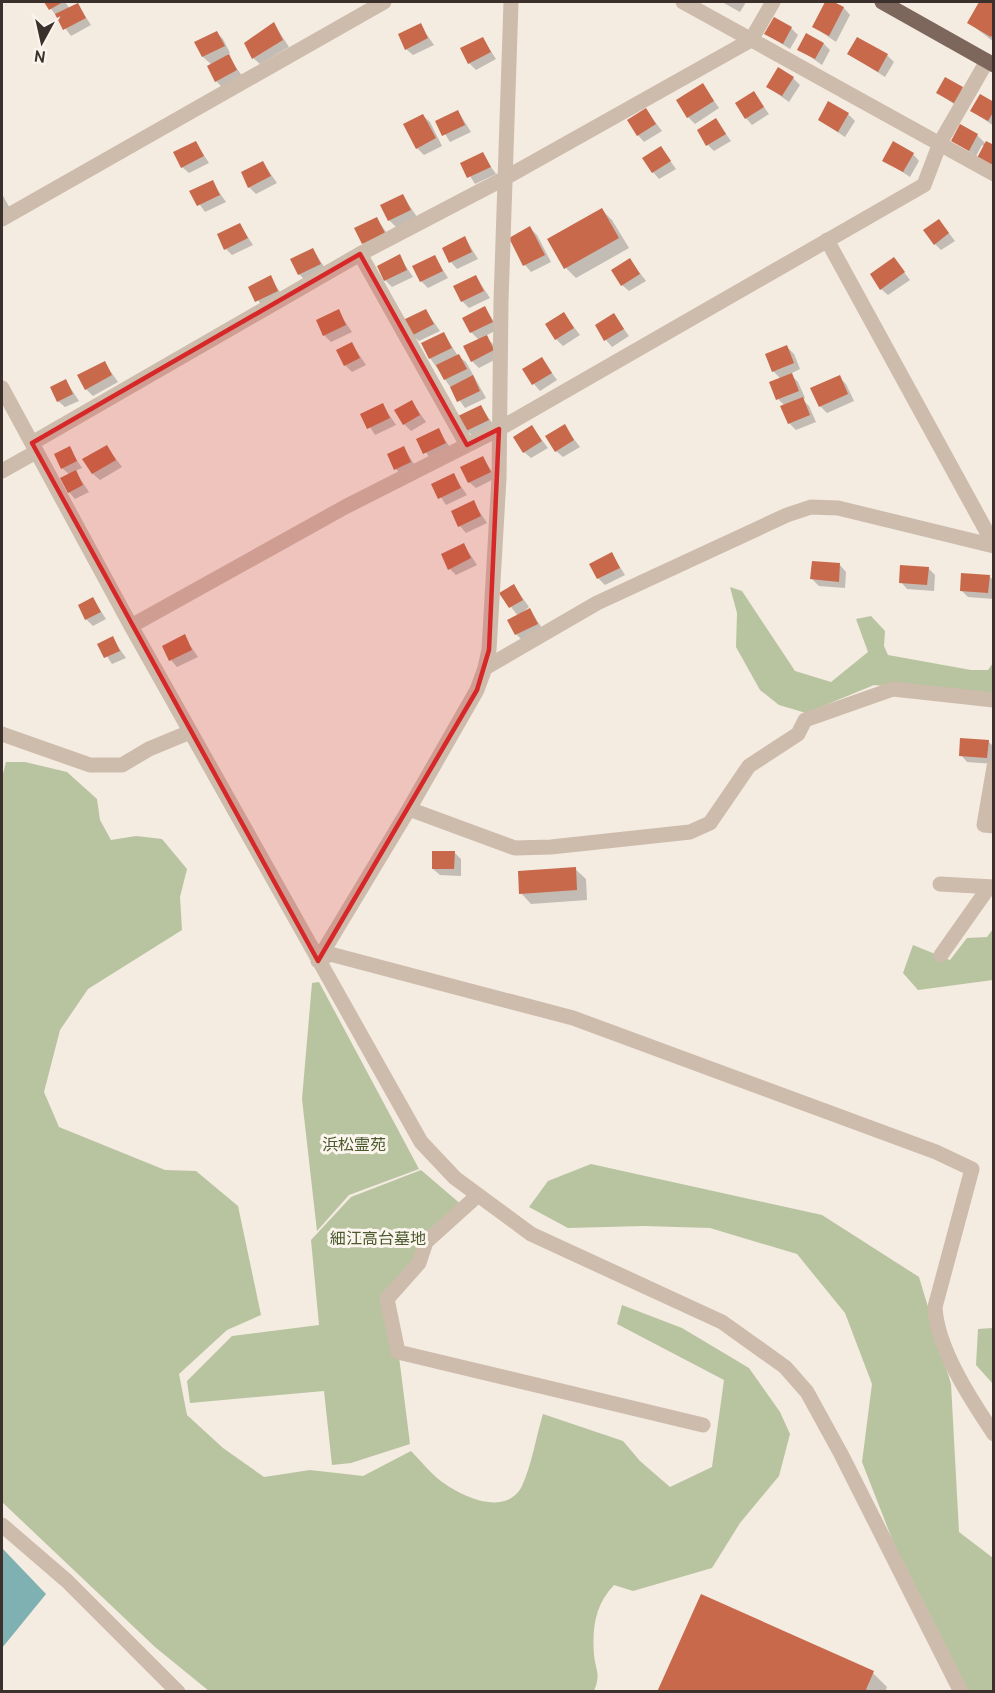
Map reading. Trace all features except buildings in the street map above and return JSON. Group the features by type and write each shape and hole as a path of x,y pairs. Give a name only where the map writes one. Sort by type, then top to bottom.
{"main road":[{"path":"882,2 902,6 990,63"}],"street":[{"path":"2,219 384,2"},
{"path":"318,961 477,690 489,650 499,429 511,2"},
{"path":"682,2 993,174"},
{"path":"2,471 34,447 360,254 507,177 752,40 773,2"},
{"path":"131,626 345,507 499,429 924,185 940,143 990,63"},
{"path":"827,240 993,546"},
{"path":"360,254 467,445"},
{"path":"2,388 131,626 421,1142 455,1178 531,1234 722,1322 786,1367 807,1392 837,1445 961,1692"},
{"path":"485,668 597,603 787,515 811,507 838,508 993,546"},
{"path":"409,809 515,848 551,848 690,832 710,823 749,766 798,734 805,720 892,690 993,700"},
{"path":"2,734 90,765 122,765 148,749 190,732"},
{"path":"993,767 984,825 993,826"},
{"path":"940,884 991,887"},
{"path":"941,955 991,887"},
{"path":"318,961 330,954 573,1018 936,1152 972,1169 935,1307 936,1325 969,1397 993,1434"},
{"path":"477,1196 426,1242 419,1263 387,1299 398,1352 703,1425"},
{"path":"2,1525 68,1581 178,1692"}],"highlighted area":[{"path":"360,254 467,445 499,429 489,650 477,690 318,961 32,443"}],"green space":[{"path":"730,587 742,591 795,671 831,682 868,652 856,619 871,616 885,631 884,646 888,655 971,670 988,670 993,663 993,697 874,685 806,713 779,705 760,690 736,647 737,613"},
{"path":"6,762 25,762 67,772 97,799 100,820 111,840 136,836 162,839 187,869 180,897 182,930 88,989 60,1030 44,1092 59,1127 165,1170 196,1171 238,1206 261,1315 227,1330 179,1374 187,1415 223,1448 264,1477 310,1470 363,1476 411,1451 434,1475 457,1491 481,1501 505,1501 514,1496 522,1486 543,1414 623,1441 640,1461 670,1487 712,1467 724,1380 617,1324 622,1305 682,1328 749,1368 780,1412 790,1434 779,1476 740,1523 712,1568 633,1591 614,1585 608,1593 599,1609 594,1626 594,1655 598,1677 594,1691 209,1691 155,1647 2,1502 2,778"},
{"path":"993,929 993,980 918,990 903,973 913,945 950,960 967,938 987,937"},
{"name":"浜松霊苑","path":"319,982 419,1169 349,1195 317,1231 302,1099 312,983"},
{"path":"591,1164 822,1215 919,1277 951,1384 959,1532 993,1558 993,1691 959,1691 924,1621 862,1462 872,1384 845,1313 797,1254 710,1228 644,1226 568,1228 529,1207 548,1181"},
{"name":"細江高台墓地","path":"421,1170 470,1212 427,1245 391,1293 410,1444 351,1463 332,1465 324,1391 190,1403 187,1381 232,1336 319,1325 311,1240 351,1197"},
{"path":"994,1328 993,1384 976,1365 978,1329"}],"water":[{"path":"2,1548 46,1594 2,1648"}]}
